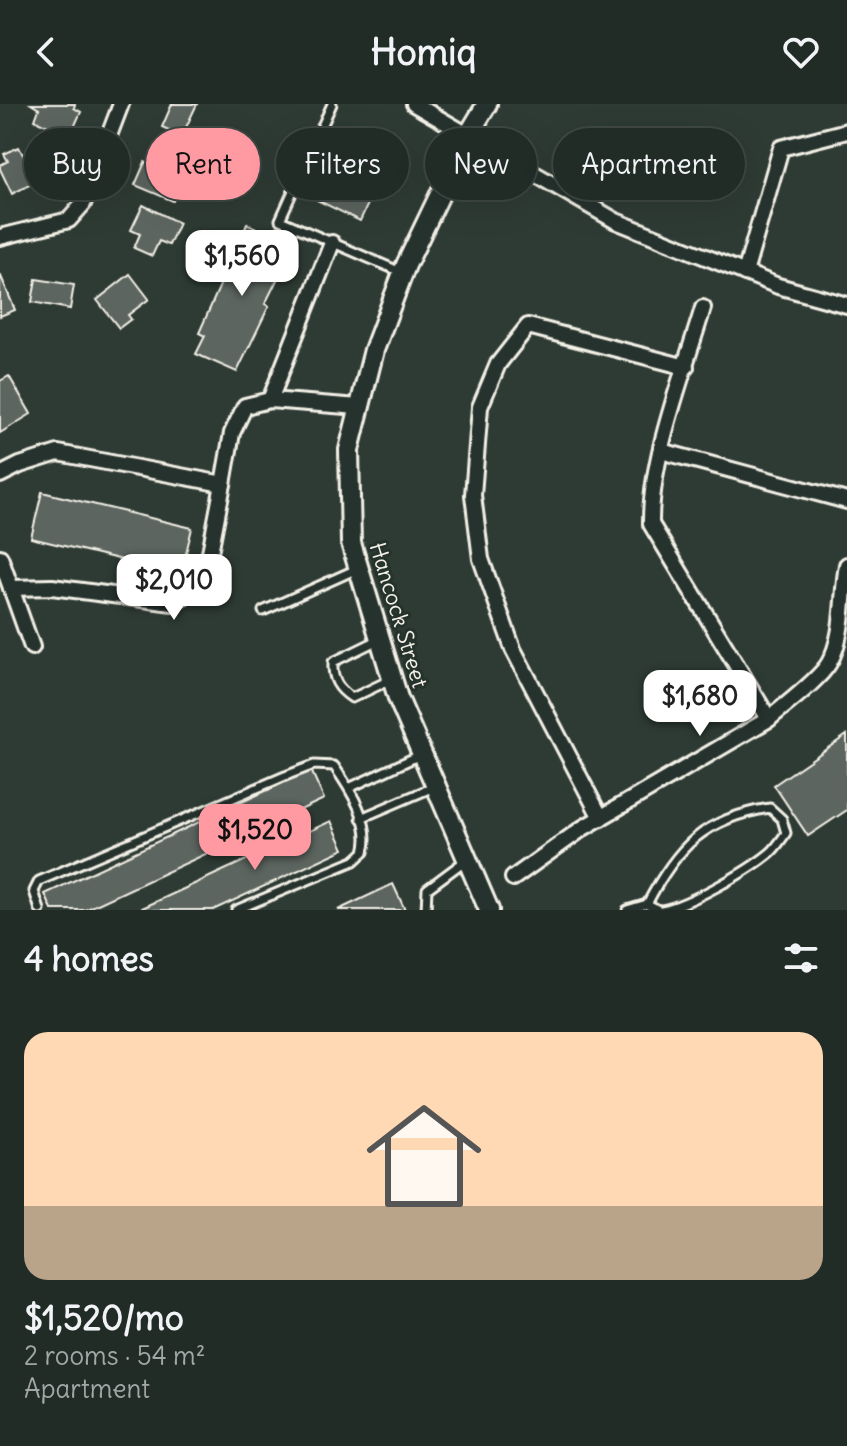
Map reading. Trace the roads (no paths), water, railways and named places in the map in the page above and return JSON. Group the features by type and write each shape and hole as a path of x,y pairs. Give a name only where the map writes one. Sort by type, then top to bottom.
{"street":[{"path":"0,237 69,220 83,204 121,104"},
{"path":"414,104 458,128"},
{"name":"Hancock Street","path":"473,128 487,104"},
{"path":"745,273 781,148 847,131"},
{"path":"537,174 616,221 778,286 847,305"},
{"name":"Hancock Street","path":"438,200 403,273 374,350 359,407 349,450 351,543 392,679 489,910"},
{"path":"270,400 332,243"},
{"path":"703,308 661,451 651,499 651,524 769,719"},
{"path":"601,818 513,649 481,559 473,495 480,407 498,364 528,326 686,367"},
{"path":"11,588 52,587 173,603 204,584 232,433 245,406 270,400 359,407"},
{"path":"661,451 847,501"},
{"path":"0,475 58,453 223,484"},
{"path":"0,557 32,647"},
{"path":"513,878 548,851 601,818 769,719 828,665 837,642 847,565"}],"lane":[{"path":"332,104 280,220 403,273"},
{"path":"263,611 359,568"},
{"path":"380,640 333,662 332,674 343,692 352,698 392,679"},
{"path":"349,788 422,754"},
{"path":"40,910 34,891 39,881 285,776 314,765 334,766 349,788 361,818 367,843 364,852 354,861 236,910"},
{"path":"361,818 436,786"},
{"path":"627,910 647,904 661,910 675,908 742,872 772,851 786,833 782,819 770,808 744,812 693,838 666,867 647,904"},
{"path":"426,910 427,889 467,859"}]}
